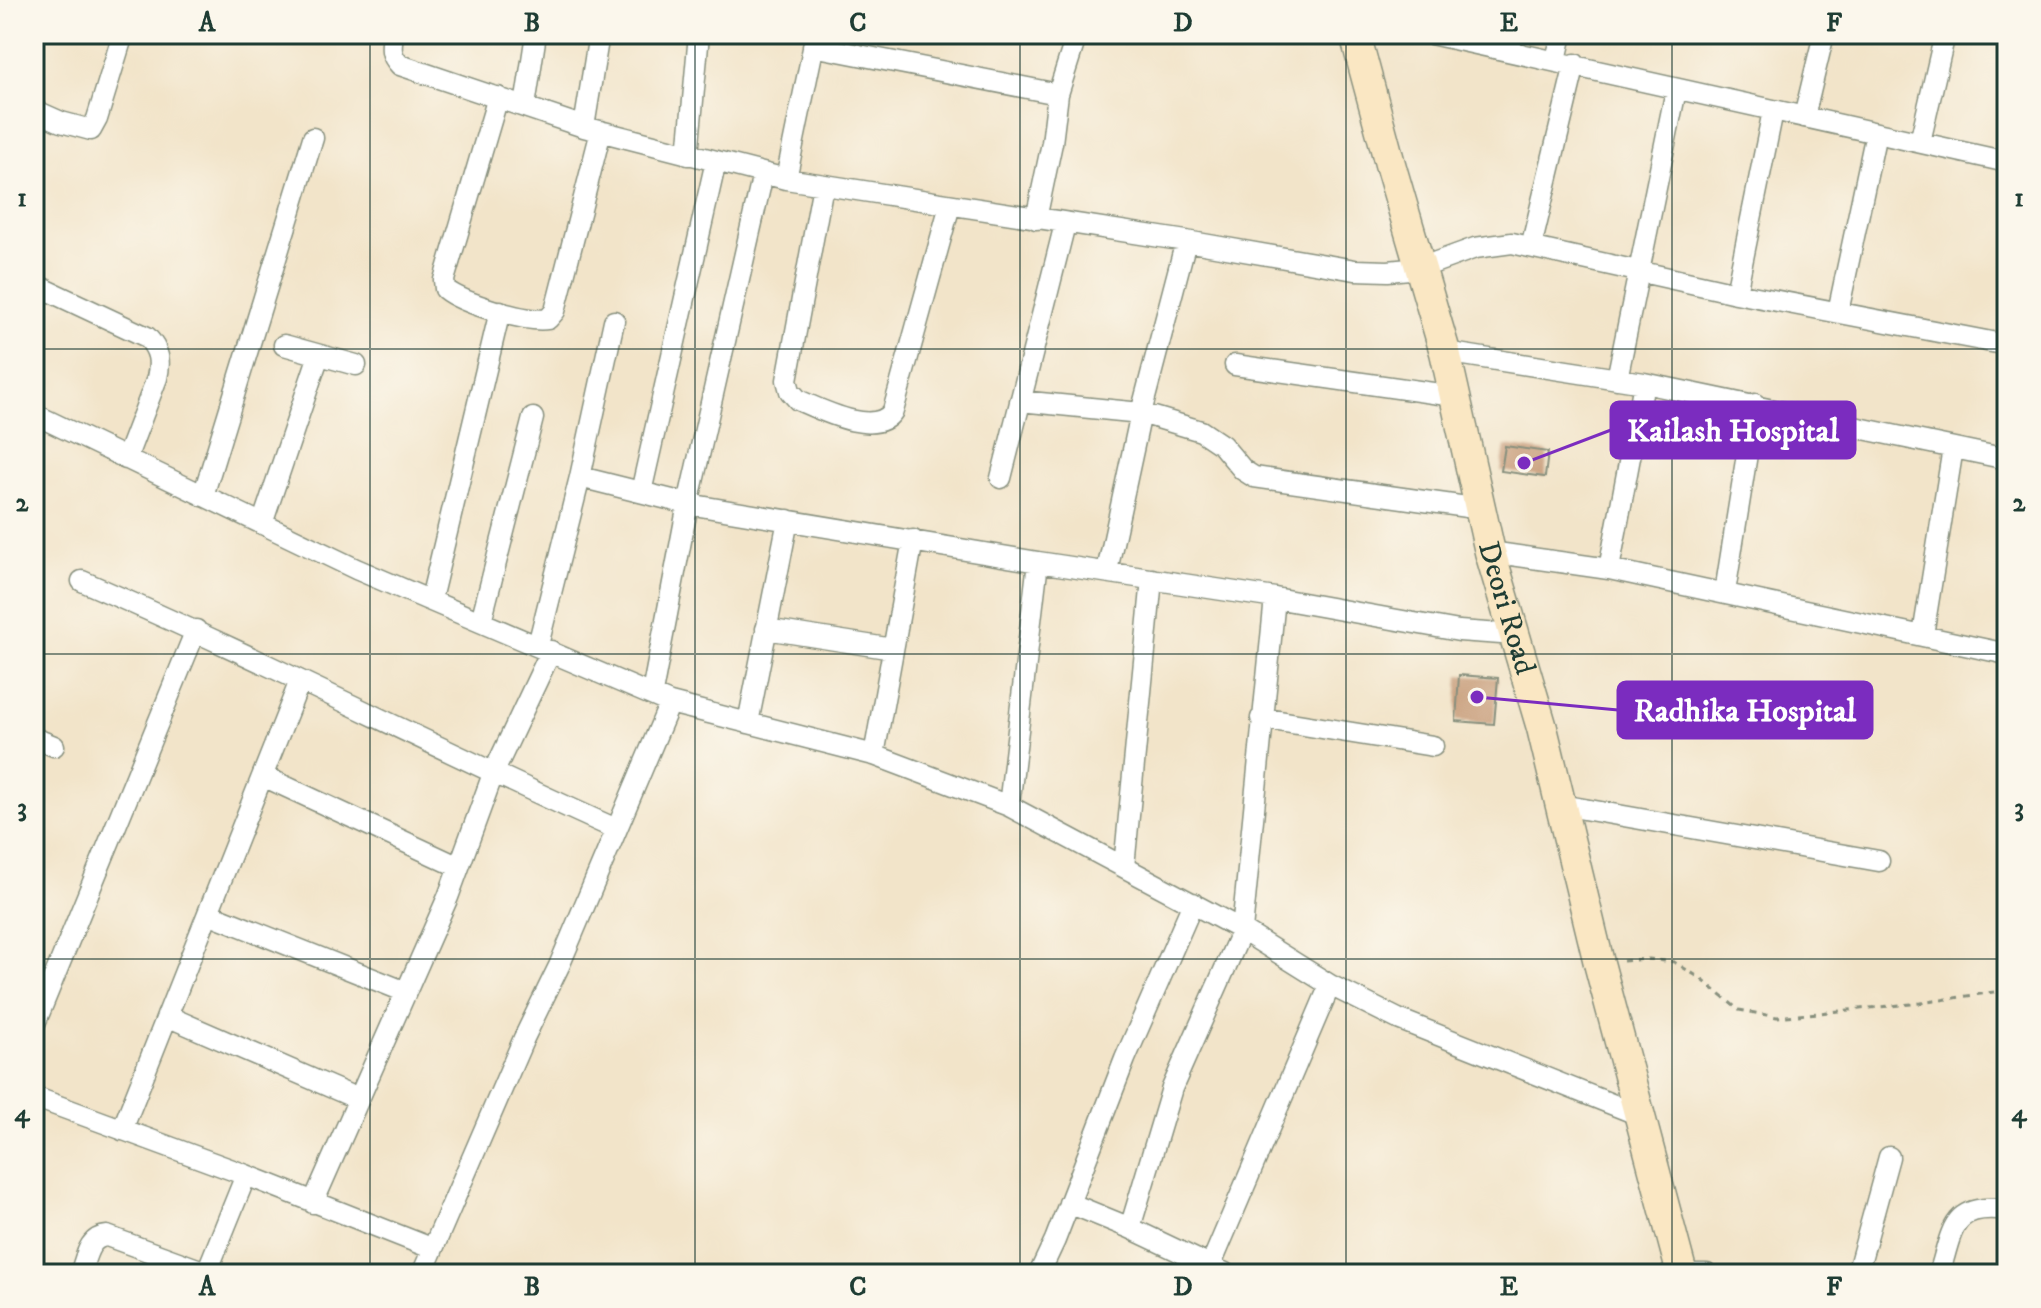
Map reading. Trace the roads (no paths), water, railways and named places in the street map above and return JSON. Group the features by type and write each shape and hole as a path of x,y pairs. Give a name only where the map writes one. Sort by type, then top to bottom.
{"street":[{"path":"34,110 91,130 123,34"},
{"path":"393,34 390,48 400,65 592,129 786,179 1355,270 1420,268 1475,248 1512,243 1736,293 2007,345"},
{"path":"525,106 536,34"},
{"path":"498,97 444,280 445,289 452,295 537,320 552,316 592,129 599,34"},
{"path":"688,155 699,34"},
{"path":"1036,219 1052,143 1058,94 1077,34"},
{"name":"Deori Road","path":"1355,34 1445,352 1490,552 1542,728 1599,963 1685,1274"},
{"path":"1431,34 2007,162"},
{"path":"1531,247 1566,62 1562,34"},
{"path":"1804,117 1824,34"},
{"path":"1920,142 1945,34"},
{"path":"786,179 815,40 1058,94"},
{"path":"1617,379 1676,90"},
{"path":"1736,293 1773,111"},
{"path":"1838,312 1876,133"},
{"path":"203,496 313,138"},
{"path":"641,492 716,161"},
{"path":"422,1274 524,1038 559,966 616,829 661,698 688,504 763,174"},
{"path":"823,185 787,380 790,391 798,400 864,423 880,423 893,411 950,205"},
{"path":"1001,478 1065,224"},
{"path":"1107,571 1141,413 1186,241"},
{"path":"34,284 147,337 158,354 160,364 157,378 126,459"},
{"path":"431,599 500,311"},
{"path":"313,1203 459,867 544,648 614,321"},
{"path":"284,345 356,365"},
{"path":"1445,352 1755,404 2007,459"},
{"path":"262,524 319,355"},
{"path":"1235,365 1454,396"},
{"path":"1609,569 1644,383"},
{"path":"1020,401 1141,413 1213,437 1243,470 1254,477 1481,509"},
{"path":"1725,592 1755,404"},
{"path":"34,414 356,569 661,698 874,755 1009,806 1193,903 1330,985 1398,1019 1639,1115"},
{"path":"481,621 533,418"},
{"path":"1923,635 1953,448"},
{"path":"580,477 688,504 1275,598 1459,631 1515,635"},
{"path":"748,723 788,520"},
{"path":"874,755 913,540"},
{"path":"1490,552 1609,569 2007,654"},
{"path":"1009,806 1038,562"},
{"path":"1124,867 1152,579"},
{"path":"82,581 196,630 493,774 616,829"},
{"path":"1130,1228 1172,1088 1242,930 1275,598"},
{"path":"766,629 893,649"},
{"path":"34,1026 196,630"},
{"path":"122,1130 300,681"},
{"path":"1261,718 1433,746"},
{"path":"34,738 54,746"},
{"path":"263,776 459,867"},
{"path":"1561,805 1879,861"},
{"path":"1039,1274 1125,1059 1193,903"},
{"path":"208,913 406,992"},
{"path":"1069,1203 1219,1270 1330,985"},
{"path":"167,1016 358,1099"},
{"path":"34,1097 246,1175 431,1248"},
{"path":"1857,1274 1889,1157"},
{"path":"80,1274 92,1242 101,1236 208,1273 246,1175"},
{"path":"1939,1274 1957,1219 1969,1211 2007,1210"}],"place":[{"name":"Kailash Hospital","path":"1524,463"},
{"name":"Radhika Hospital","path":"1477,697"}]}
